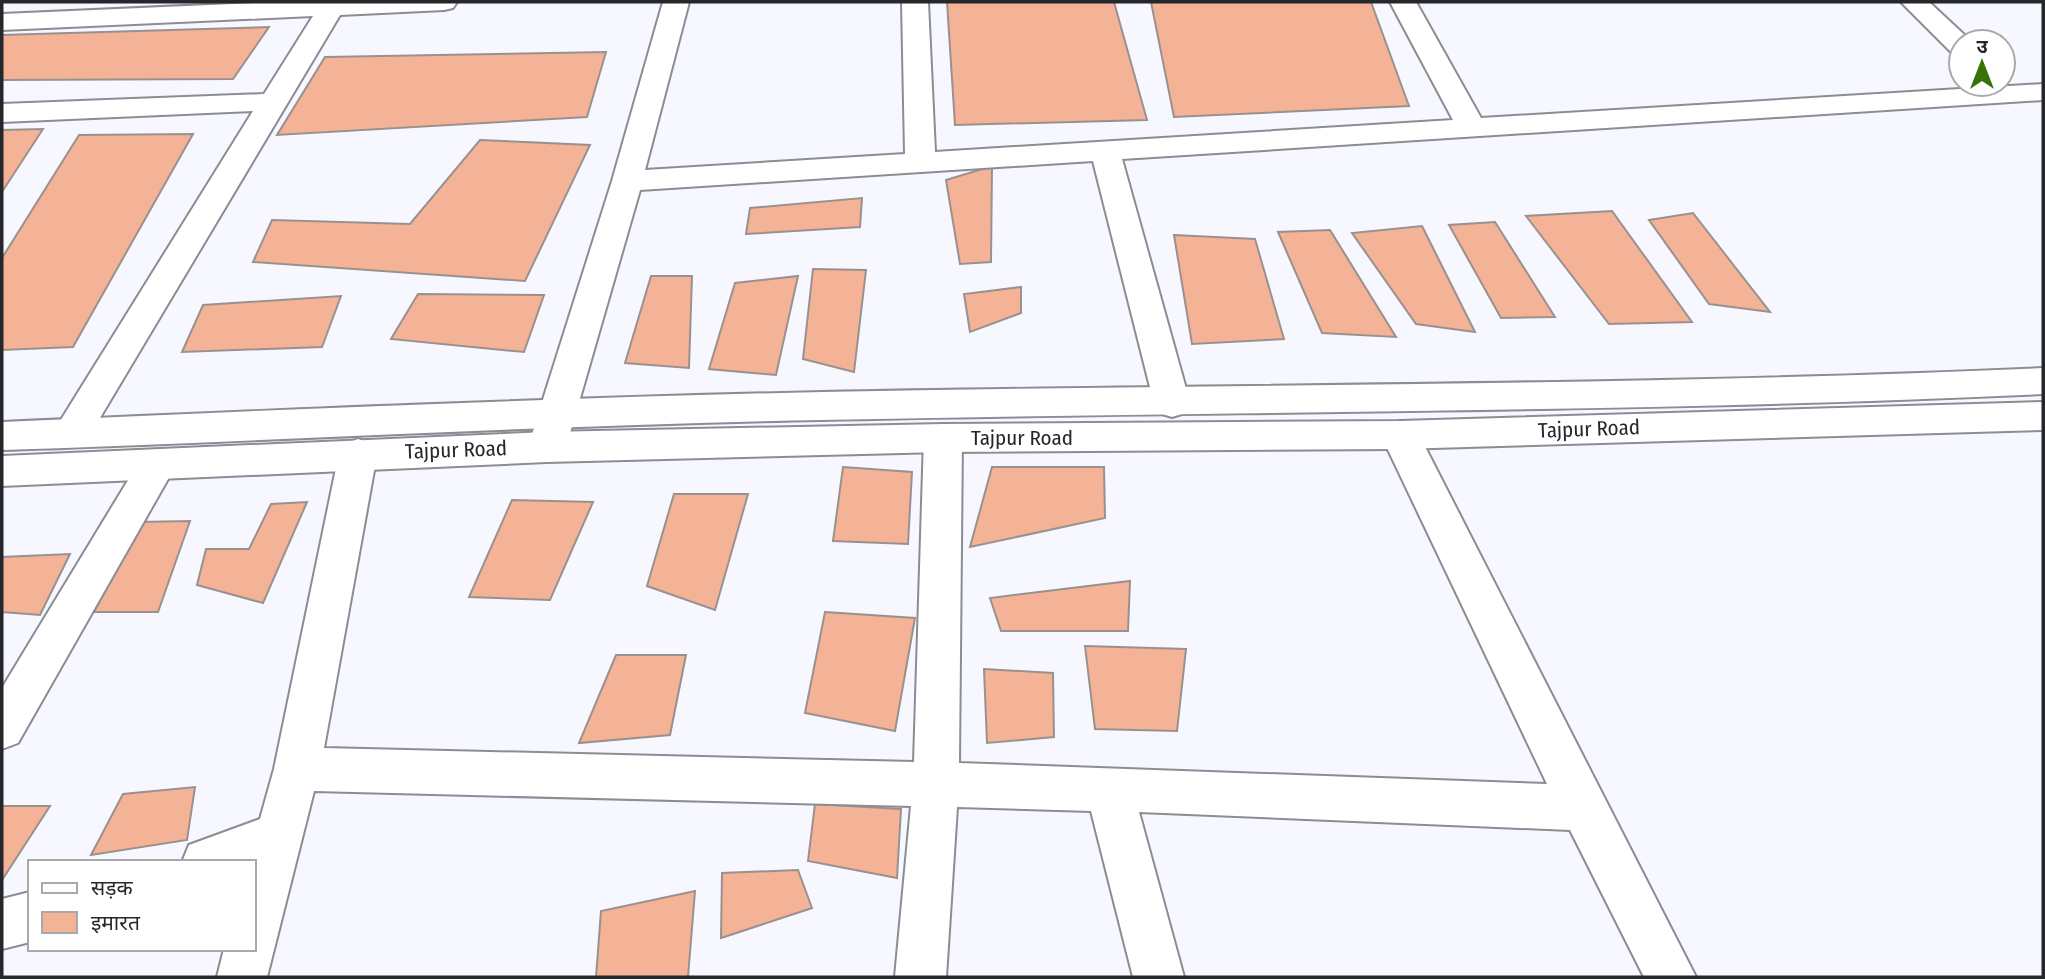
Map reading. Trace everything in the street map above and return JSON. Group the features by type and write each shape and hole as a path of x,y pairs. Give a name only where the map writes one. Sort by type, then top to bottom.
{"street":[{"path":"2,22 444,2"},
{"path":"553,429 627,181 676,2"},
{"path":"915,2 920,162"},
{"path":"1403,2 1472,128"},
{"path":"1914,2 1947,33"},
{"path":"72,433 332,6"},
{"path":"2017,90 2043,92"},
{"path":"627,181 1472,128 1947,93"},
{"path":"2,113 274,102"},
{"path":"1105,150 1172,403"},
{"name":"Tajpur Road","path":"2,471 358,454 553,429 944,404 1390,401 2043,381"},
{"name":"Tajpur Road","path":"2,436 72,433 553,429 943,438 1400,435 2043,416"},
{"path":"1400,435 1583,808 1671,977"},
{"path":"920,977 936,784 943,438"},
{"path":"256,925 297,769 358,454"},
{"path":"2,728 157,465"},
{"path":"297,769 1109,789 1583,808"},
{"path":"1109,789 1158,977"},
{"path":"212,860 278,836"},
{"path":"2,924 28,918"},
{"path":"242,977 249,951"}],"building":[{"path":"947,2 1114,2 1147,120 955,125"},
{"path":"1151,2 1371,2 1409,106 1174,117"},
{"path":"269,27 233,79 2,80 2,35"},
{"path":"606,52 587,117 277,135 325,57"},
{"path":"43,129 2,192 2,130"},
{"path":"193,134 73,347 2,350 2,258 79,135"},
{"path":"480,140 590,145 525,281 253,262 272,220 410,224"},
{"path":"992,166 991,262 960,264 946,180"},
{"path":"862,198 860,227 746,234 750,208"},
{"path":"1612,211 1692,322 1609,324 1526,216"},
{"path":"1693,213 1770,312 1709,304 1649,220"},
{"path":"1495,222 1555,317 1501,318 1449,225"},
{"path":"1422,226 1475,332 1416,324 1352,233"},
{"path":"1330,230 1396,337 1322,333 1278,232"},
{"path":"1174,235 1255,239 1284,339 1192,344"},
{"path":"813,269 866,270 854,372 803,359"},
{"path":"651,276 692,276 689,368 625,363"},
{"path":"798,276 776,375 709,369 735,283"},
{"path":"1021,287 1021,313 970,332 964,294"},
{"path":"418,294 544,295 524,352 391,339"},
{"path":"341,296 322,347 182,352 203,305"},
{"path":"843,467 912,472 908,544 833,541"},
{"path":"992,467 1104,467 1105,518 970,547"},
{"path":"674,494 748,494 715,610 647,586"},
{"path":"512,500 593,502 550,600 469,597"},
{"path":"307,502 263,603 197,585 206,549 249,549 271,504"},
{"path":"190,521 158,612 94,612 137,522"},
{"path":"70,554 40,615 2,612 2,557"},
{"path":"1130,581 1128,631 1001,631 990,598"},
{"path":"825,612 915,618 895,731 805,713"},
{"path":"1085,646 1186,649 1177,731 1095,729"},
{"path":"616,655 686,655 670,735 579,743"},
{"path":"984,669 1053,673 1054,737 987,743"},
{"path":"195,787 187,840 91,855 123,794"},
{"path":"815,804 901,809 897,878 808,861"},
{"path":"2,806 50,806 2,880"},
{"path":"798,870 812,908 721,938 722,873"},
{"path":"695,891 688,977 596,977 601,911"}]}
